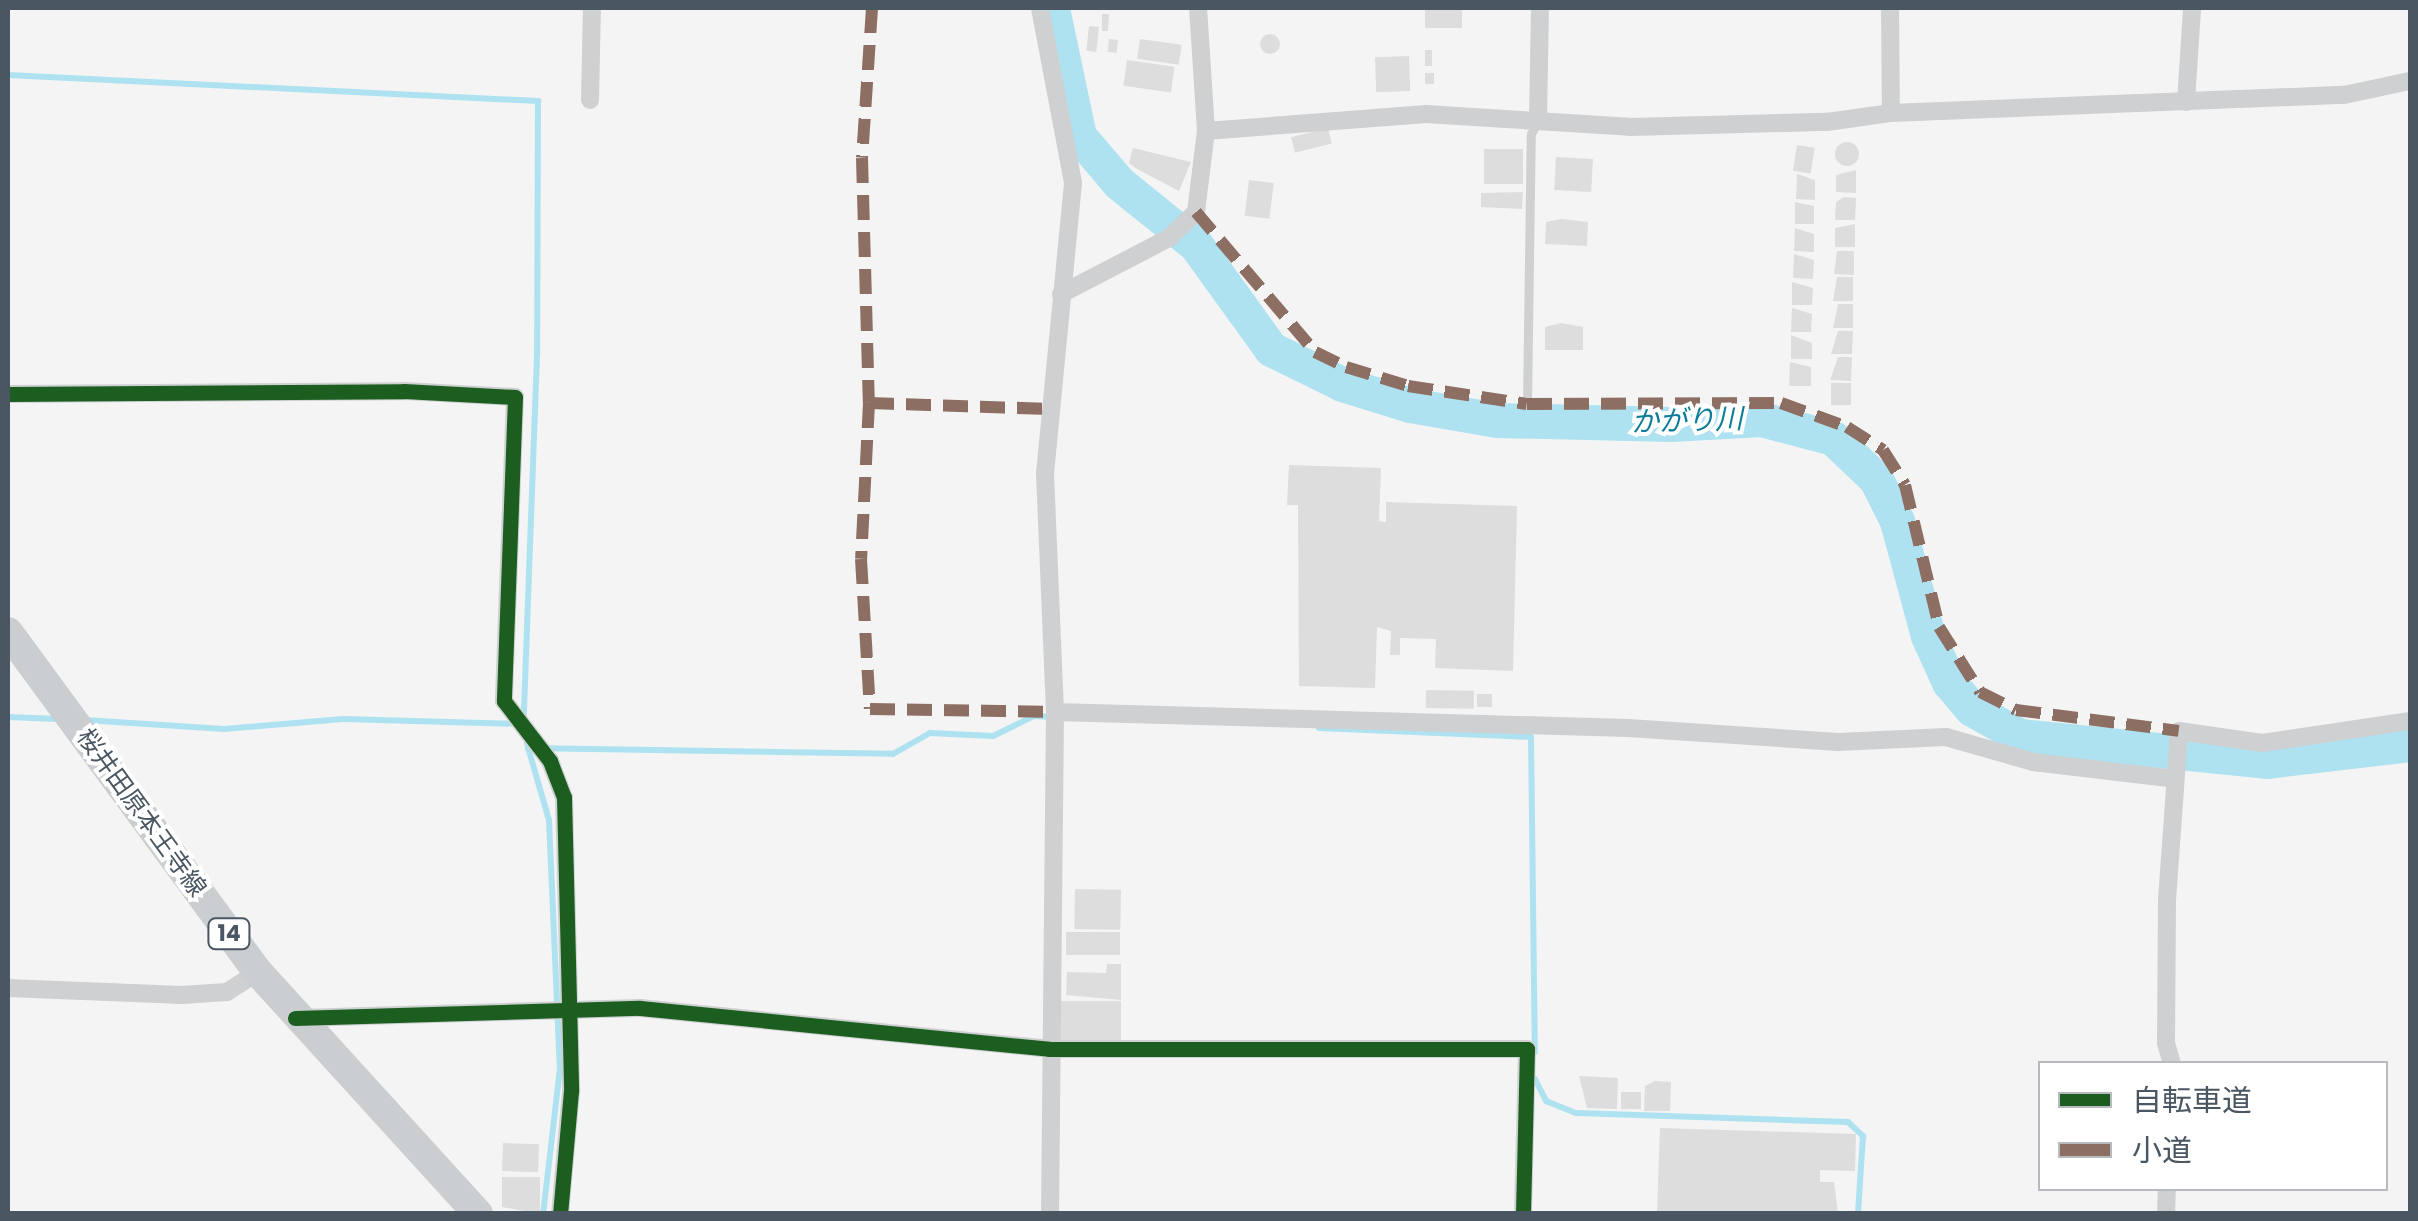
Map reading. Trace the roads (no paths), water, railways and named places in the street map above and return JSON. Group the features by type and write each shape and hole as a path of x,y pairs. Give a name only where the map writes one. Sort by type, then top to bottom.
{"main road":[{"name":"桜井田原本王寺線","path":"8,632 258,972 478,1214"}],"street":[{"path":"590,100 592,8"},
{"path":"1040,8 1073,183 1045,473 1055,712 1050,1214"},
{"path":"1061,294 1169,238 1192,217 1206,130 1198,8"},
{"path":"1538,120 1540,8"},
{"path":"1890,8 1891,112"},
{"path":"2186,102 2192,8"},
{"path":"1206,130 1288,127 1333,117 1538,120 1630,127 1827,122 1891,112 2344,95 2410,81"},
{"path":"8,394 404,392 514,397 504,701 562,786 570,1012 560,1214"},
{"path":"1055,712 1628,728 1838,742 1946,738 2033,762 2175,779"},
{"path":"2171,1061 2166,1042 2167,900 2179,732 2262,742 2410,721"},
{"path":"8,988 182,995 227,992 258,972"},
{"path":"296,1018 640,1008 1049,1049 1527,1050 1522,1214"}],"lane":[{"path":"1527,404 1532,134 1538,120"}],"waterway":[{"name":"かがり川","path":"1052,8 1079,136 1119,183 1196,245 1271,349 1342,384 1410,405 1497,420 1671,424 1761,419 1833,438 1876,479 1897,521 1928,636 1949,682 1972,709 2020,736 2266,761 2410,744"},
{"path":"8,75 538,101 537,355 524,717"},
{"path":"528,748 893,754 930,733 993,736 1034,716 1051,717"},
{"path":"8,717 58,719"},
{"path":"85,720 224,729 343,719 517,724"},
{"path":"1319,728 1531,737 1535,1052"},
{"path":"527,744 549,820 560,1068 543,1214"},
{"path":"1535,1079 1546,1101 1576,1113 1848,1122 1863,1136 1858,1214"}]}
